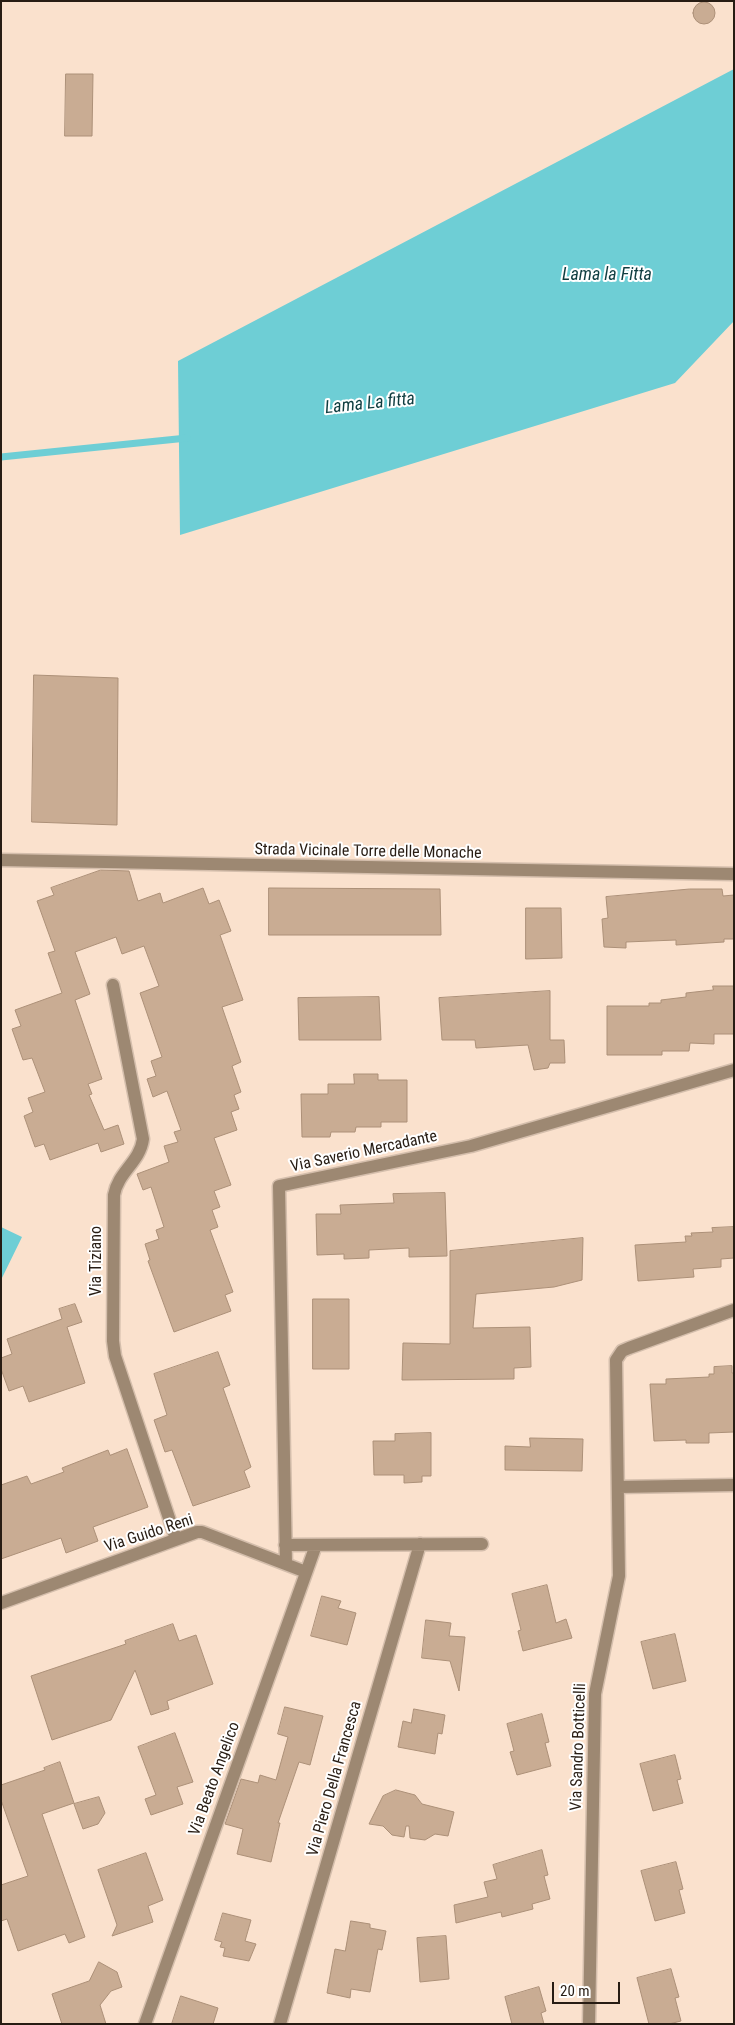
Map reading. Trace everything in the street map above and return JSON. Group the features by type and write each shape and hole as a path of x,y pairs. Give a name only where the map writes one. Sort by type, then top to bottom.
{"street":[{"name":"Strada Vicinale Torre delle Monache","path":"1,860 734,874"},
{"name":"Via Tiziano","path":"112,985 143,1139 142,1150 119,1177 114,1195 113,1341 115,1356 176,1539"},
{"name":"Via Saverio Mercadante","path":"286,1564 279,1186 471,1146 734,1070"},
{"name":"Via Sandro Botticelli","path":"589,2024 595,1694 619,1576 616,1365 619,1355 628,1348 734,1310"},
{"path":"618,1487 734,1485"},
{"name":"Via Guido Reni","path":"1,1603 176,1539 202,1532 306,1572"},
{"name":"Via Piero Della Francesca","path":"280,2024 420,1544"},
{"path":"285,1545 482,1544"},
{"name":"Via Beato Angelico","path":"145,2024 316,1545"}],"water":[{"name":"Lama la Fitta","path":"734,69 734,321 675,383 180,535 178,361"},
{"path":"1,1227 22,1237 1,1280"}],"building":[{"path":"704,2 712,5 715,13 712,21 704,24 696,21 693,13 696,5"},
{"path":"66,74 93,74 92,136 65,136"},
{"path":"34,675 118,678 117,825 32,822"},
{"path":"101,870 129,871 138,901 160,893 163,903 203,888 209,904 219,900 231,931 220,935 243,1000 222,1007 241,1062 232,1066 241,1092 234,1095 239,1109 231,1112 237,1130 214,1138 231,1185 214,1191 220,1207 212,1210 218,1227 210,1230 233,1292 225,1295 231,1311 174,1332 148,1261 150,1260 145,1244 159,1239 156,1230 164,1227 151,1187 143,1190 137,1174 169,1162 164,1146 178,1142 174,1132 181,1130 167,1091 153,1097 147,1079 156,1076 151,1061 162,1057 140,993 159,986 144,946 122,954 116,937 75,952 90,994 75,1000 102,1079 88,1084 92,1094 89,1095 104,1130 118,1125 124,1144 101,1152 98,1143 50,1160 44,1144 35,1147 24,1116 33,1112 28,1098 45,1092 32,1058 23,1060 12,1029 21,1026 15,1010 62,993 48,953 55,951 37,901 54,895 51,888"},
{"path":"269,888 440,889 441,935 269,935"},
{"path":"690,889 722,889 723,896 734,895 734,939 724,939 724,942 676,945 676,940 626,942 626,948 604,947 602,919 608,918 606,897"},
{"path":"526,908 561,908 562,958 526,959"},
{"path":"713,986 734,986 734,1034 714,1034 714,1044 690,1043 689,1051 662,1051 662,1055 607,1055 607,1006 649,1006 649,1003 661,1003 661,1000 686,997 686,993 713,990"},
{"path":"550,991 550,1040 564,1040 565,1063 550,1063 548,1068 534,1070 528,1045 476,1048 475,1040 442,1040 439,998"},
{"path":"379,997 381,1040 299,1040 298,998"},
{"path":"354,1074 378,1074 378,1080 407,1080 407,1122 381,1122 381,1127 356,1127 355,1132 331,1132 330,1137 302,1137 301,1094 328,1094 328,1084 354,1084"},
{"path":"445,1193 447,1256 409,1257 409,1248 369,1250 369,1258 344,1259 344,1254 317,1255 316,1214 341,1214 340,1205 394,1203 393,1194"},
{"path":"734,1227 734,1258 721,1259 721,1267 693,1269 694,1277 638,1281 635,1245 686,1242 685,1236 692,1236 691,1233 713,1232 712,1228"},
{"path":"583,1238 582,1280 554,1287 476,1294 473,1328 530,1327 531,1367 514,1368 514,1379 402,1380 403,1343 450,1344 450,1251"},
{"path":"313,1299 349,1299 349,1369 313,1369"},
{"path":"75,1304 82,1322 67,1327 85,1383 29,1402 23,1386 9,1391 1,1369 1,1358 12,1354 7,1339 62,1319 59,1309"},
{"path":"218,1352 230,1385 223,1388 251,1467 244,1471 250,1487 193,1506 172,1450 165,1452 154,1420 167,1415 154,1374"},
{"path":"732,1366 732,1373 734,1373 734,1432 709,1433 709,1443 686,1443 686,1440 654,1441 650,1384 666,1384 666,1379 709,1377 709,1374 714,1374 714,1367"},
{"path":"431,1433 431,1476 422,1476 422,1482 404,1483 404,1475 374,1475 373,1441 395,1441 395,1434"},
{"path":"530,1438 583,1439 582,1471 505,1470 505,1446 530,1447"},
{"path":"127,1449 148,1507 93,1527 98,1541 66,1553 61,1538 1,1559 1,1485 27,1476 31,1484 64,1472 62,1468 108,1450 110,1455"},
{"path":"547,1585 556,1623 566,1619 572,1638 523,1651 518,1631 521,1630 512,1594"},
{"path":"322,1596 341,1601 338,1608 356,1613 347,1645 311,1636"},
{"path":"426,1620 451,1623 449,1636 465,1637 459,1691 450,1661 422,1658"},
{"path":"173,1624 179,1641 196,1635 213,1684 167,1701 169,1709 151,1715 135,1670 111,1720 52,1740 31,1676 126,1644 125,1641"},
{"path":"675,1634 686,1681 653,1689 641,1642"},
{"path":"285,1707 323,1716 310,1765 299,1762 278,1823 280,1823 271,1862 237,1854 243,1829 225,1824 241,1779 258,1783 260,1775 276,1780 288,1737 278,1734"},
{"path":"414,1709 445,1715 442,1734 438,1733 435,1754 398,1747 403,1721 411,1723"},
{"path":"542,1714 549,1742 545,1743 551,1766 517,1775 510,1752 514,1751 507,1724"},
{"path":"175,1733 193,1782 177,1787 183,1804 151,1815 145,1799 156,1795 138,1747"},
{"path":"675,1755 681,1779 677,1780 683,1803 653,1811 640,1764"},
{"path":"60,1762 74,1803 42,1814 85,1937 69,1943 65,1934 18,1951 7,1919 1,1921 1,1885 28,1876 1,1800 1,1785 45,1770 44,1768"},
{"path":"396,1790 415,1795 422,1804 454,1812 448,1836 435,1834 425,1840 410,1838 409,1826 406,1826 404,1837 392,1835 383,1826 369,1824 383,1796"},
{"path":"99,1797 105,1813 98,1824 83,1829 74,1804"},
{"path":"542,1850 548,1875 544,1876 550,1899 532,1904 533,1909 502,1917 501,1912 456,1923 454,1905 488,1897 484,1882 497,1879 493,1865"},
{"path":"146,1853 163,1900 148,1906 153,1922 112,1936 117,1925 98,1870"},
{"path":"676,1862 683,1889 679,1890 685,1913 655,1921 641,1871"},
{"path":"223,1913 251,1920 245,1941 256,1944 249,1961 223,1956 225,1948 220,1947 222,1942 215,1940"},
{"path":"351,1921 370,1924 370,1928 386,1931 382,1950 378,1949 370,1992 351,1989 350,1998 327,1993 335,1949 345,1951"},
{"path":"446,1936 449,1979 420,1982 417,1938"},
{"path":"99,1962 117,1972 122,1987 111,1991 100,2005 106,2024 62,2024 52,1994 89,1981"},
{"path":"671,1969 679,1997 675,1998 681,2021 669,2024 649,2024 637,1978"},
{"path":"539,1987 546,2011 541,2013 544,2024 512,2024 505,1997"},
{"path":"181,1996 218,2008 213,2024 172,2024"}],"waterway":[{"name":"Lama La fitta","path":"1,457 187,438"}]}
